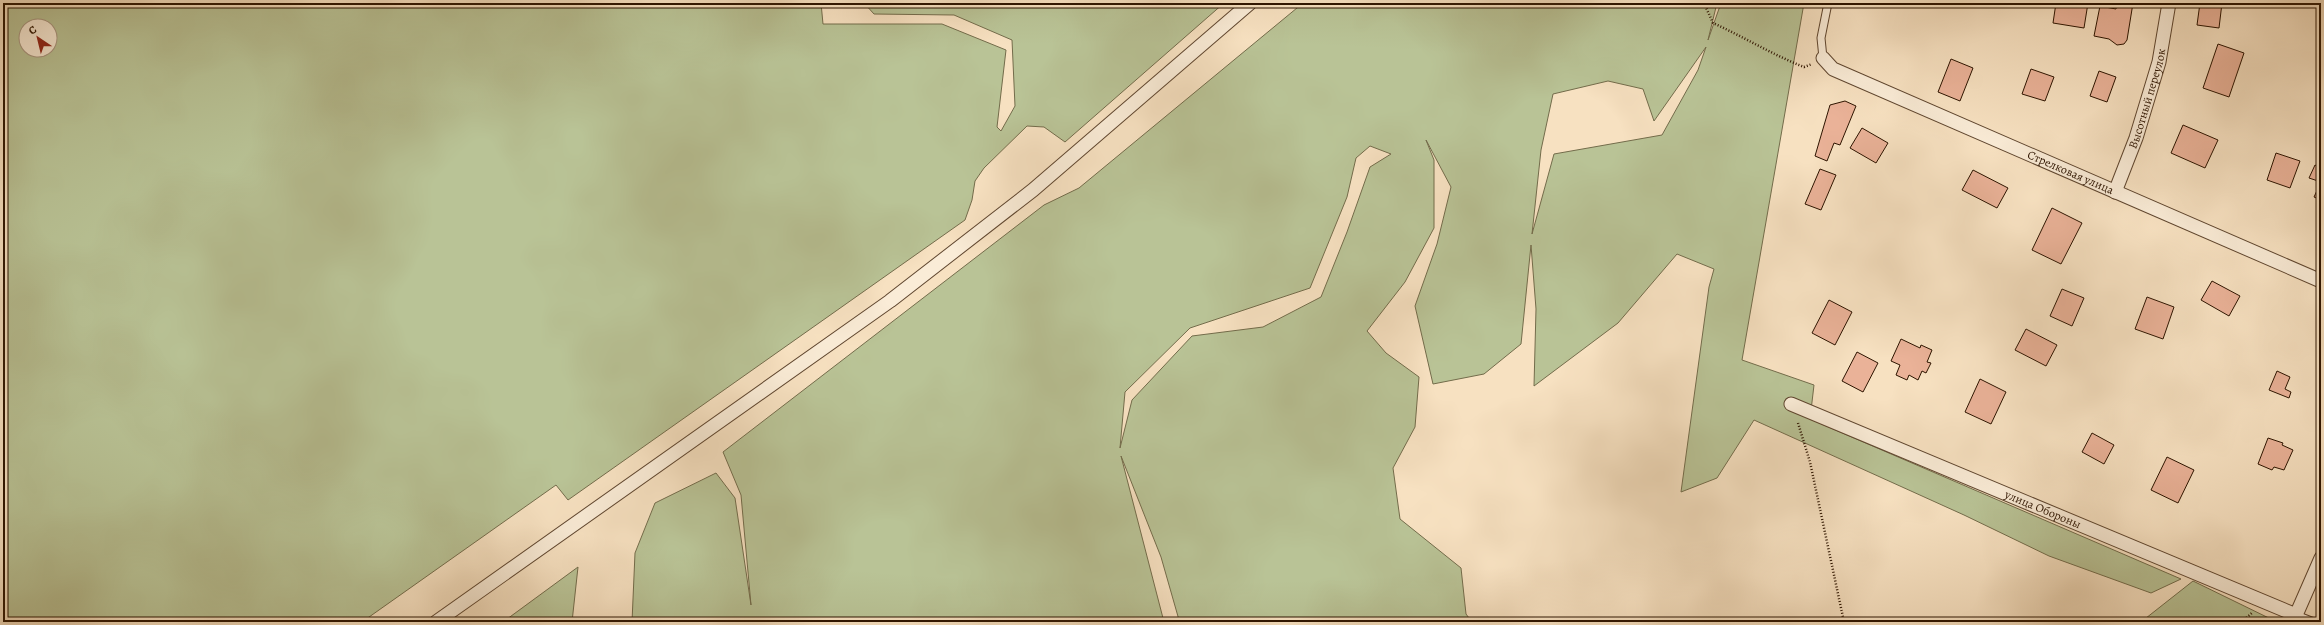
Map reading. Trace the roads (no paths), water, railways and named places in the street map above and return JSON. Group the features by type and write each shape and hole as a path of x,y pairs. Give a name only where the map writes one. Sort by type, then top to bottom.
{"street":[{"path":"436,622 890,301 1033,190 1250,3"},
{"name":"Высотный переулок","path":"2115,192 2136,138 2159,62 2169,3"},
{"name":"Стрелковая улица","path":"1823,58 1833,69 2321,281"},
{"name":"улица Обороны","path":"1791,404 2294,618"},
{"path":"2294,618 2321,558"}],"lane":[{"path":"1823,58 1821,38 1828,3"},
{"path":"2294,618 2314,622"}]}
